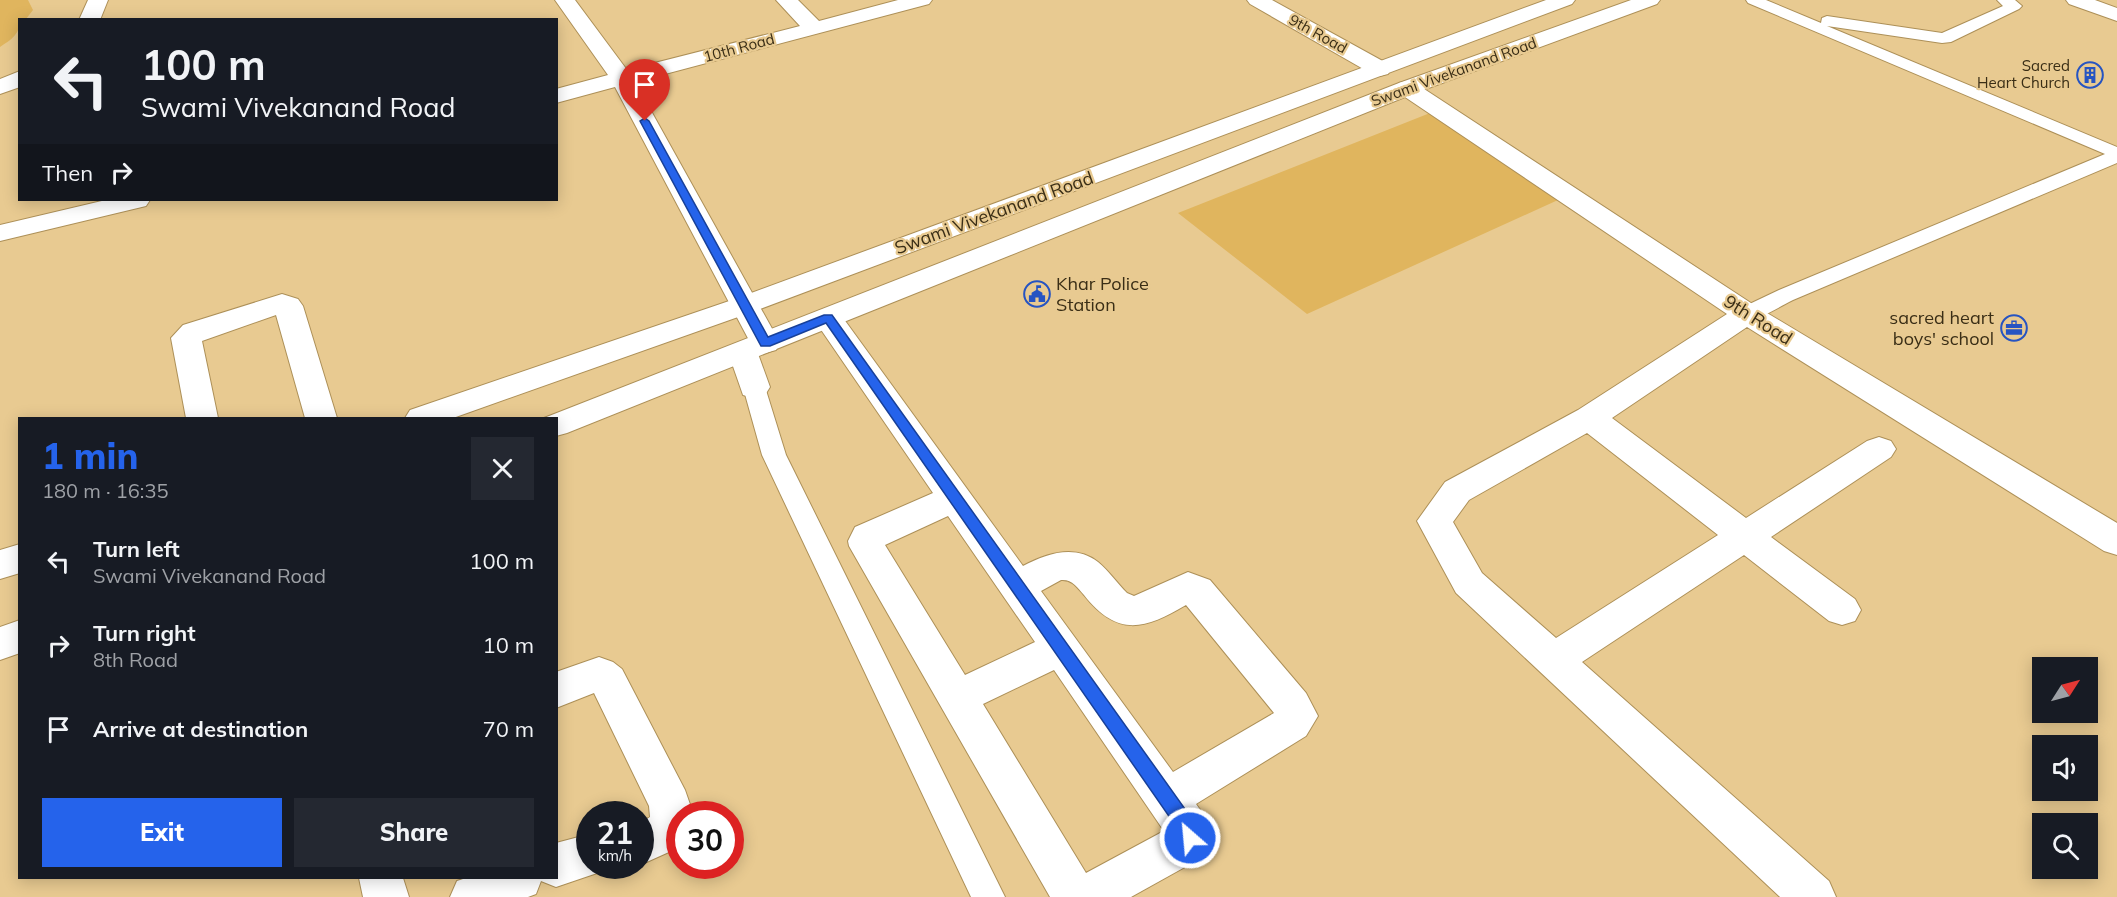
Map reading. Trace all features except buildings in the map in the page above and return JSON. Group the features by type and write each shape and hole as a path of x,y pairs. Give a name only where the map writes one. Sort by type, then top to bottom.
{"street":[{"path":"90,18 98,0"},
{"path":"565,0 622,80 745,305 754,347 754,387"},
{"name":"10th Road","path":"558,96 918,0"},
{"name":"9th Road","path":"1257,0 1380,69"},
{"name":"Swami Vivekanand Road","path":"424,417 745,305 1565,0"},
{"name":"Swami Vivekanand Road","path":"558,424 1407,88 1650,0"},
{"path":"2076,0 2117,15"},
{"path":"2112,0 2117,2"},
{"path":"794,1 814,28"},
{"path":"0,87 18,79"},
{"name":"9th Road","path":"1407,88 1747,314 2016,477 2117,542"},
{"path":"0,233 133,201"},
{"path":"202,417 186,338 194,332 282,303 288,306 321,417"},
{"path":"1747,314 1589,418 1457,491 1435,521 1469,583 1813,897"},
{"path":"828,318 1018,586 1188,829 1190,838 1187,842 1093,894 1079,897 1072,891 866,541 872,536 955,498"},
{"path":"564,369 590,412"},
{"path":"1589,418 1842,610"},
{"path":"1554,660 1878,448"},
{"path":"0,565 18,559"},
{"path":"1018,586 1062,565 1074,566 1089,574 1117,607 1133,611 1148,607 1188,587 1197,591 1292,705 1298,716 1292,723 1167,799"},
{"path":"0,644 18,637"},
{"path":"957,698 1061,648"},
{"path":"558,690 591,675 599,674 608,681 674,816 672,825 665,832 654,837"},
{"path":"558,863 576,859"},
{"path":"381,879 386,897"},
{"path":"473,897 518,879"}],"lane":[{"path":"1753,0 2117,154"},
{"path":"1789,15 1942,38 1951,37 2016,2"},
{"path":"1747,314 1786,295 2117,154"},
{"path":"754,387 774,455 988,897"}],"shaded area":[{"path":"0,0 28,0 33,10 27,18 18,18 18,31 15,36 0,47"},
{"path":"1430,113 1558,200 1307,314 1178,213"}],"place":[{"name":"Sacred Heart Church","path":"2090,75"},
{"name":"Khar Police Station","path":"1037,294"},
{"name":"sacred heart boys' school","path":"2014,328"}],"route":[{"path":"645,121 765,343 828,318 1188,829 1190,838"}]}
